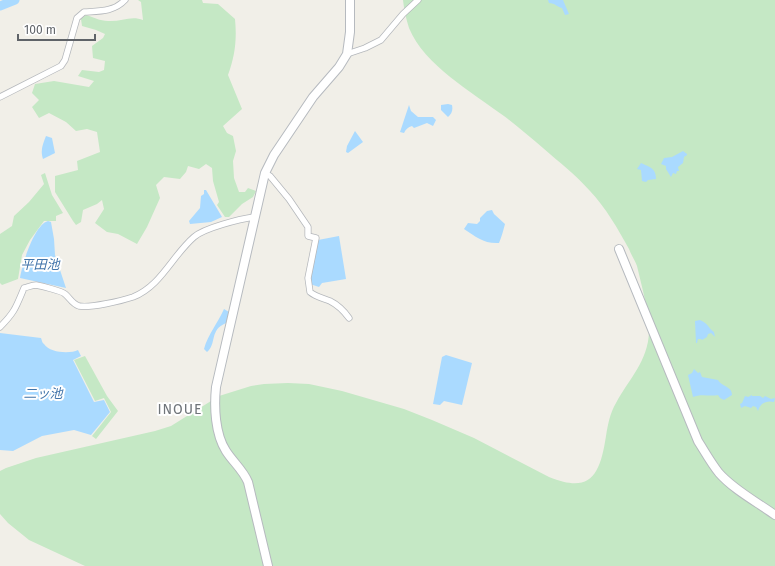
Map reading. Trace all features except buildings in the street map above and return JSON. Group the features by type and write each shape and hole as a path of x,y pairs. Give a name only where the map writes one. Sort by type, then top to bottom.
{"street":[{"path":"0,97 39,76 52,72 61,66 65,60 77,18 84,12 108,10 119,6 124,0"},
{"path":"268,566 248,482 243,472 223,445 218,431 215,402 218,375 265,173 274,155 313,97 339,67 347,54 350,46 350,0"},
{"path":"347,54 365,48 381,40 403,14 418,0"},
{"path":"265,173 270,176 289,199 308,227 308,236 316,238 308,278 310,292 331,302 341,309 349,318"},
{"path":"0,327 11,317 24,288 35,285 64,293 72,303 79,306 88,306 133,297 150,288 186,244 195,236 238,220 254,217"},
{"path":"620,249 696,435 708,459 720,474 728,481 775,515"}],"green space":[{"path":"138,0 202,0 203,3 218,4 235,19 235,48 228,75 242,109 223,126 227,133 233,136 236,151 233,161 234,178 239,192 245,192 248,188 256,191 253,197 242,204 229,217 225,217 217,205 219,202 213,181 212,168 206,164 199,169 188,166 186,172 180,179 164,177 156,185 160,198 147,227 137,244 118,234 107,232 95,223 104,209 102,200 97,204 83,210 81,222 76,225 73,221 55,192 55,176 78,170 77,161 100,152 97,132 87,129 76,131 66,122 49,113 39,118 32,107 39,100 32,93 35,84 54,81 89,87 94,81 78,76 82,70 99,72 104,70 105,61 93,58 92,46 103,38 105,34 82,26 81,19 86,15 105,21 130,18 143,20 141,2"},
{"path":"403,0 775,0 775,566 85,566 29,540 8,523 0,514 0,471 6,468 36,458 171,426 219,396 251,386 264,384 309,384 342,391 404,409 432,420 474,438 549,477 563,482 584,482 591,478 596,471 604,450 608,423 612,411 642,361 648,342 649,332 647,311 636,264 616,226 596,198 579,180 504,116 450,77 426,54 416,41 409,28"},
{"path":"45,173 52,195 63,213 56,216 56,221 44,221 30,240 22,255 18,279 2,285 0,283 0,234 12,226 14,216 29,202 44,184 41,175"},
{"path":"85,356 107,396 118,411 96,439 92,436 111,412 104,398 95,401 74,360"}],"water":[{"path":"548,0 563,0 569,14 565,15 562,8 549,3"},
{"path":"409,105 411,111 418,117 433,117 436,120 433,126 427,123 414,128 412,126 409,127 404,133 400,132"},
{"path":"441,105 452,105 452,109 448,117 441,110"},
{"path":"355,131 363,142 348,153 346,152 347,146"},
{"path":"46,136 52,138 55,153 43,159 42,150"},
{"path":"683,151 687,155 684,157 683,163 678,167 679,171 677,171 676,174 673,173 671,177 666,169 666,166 661,164 664,158 672,157"},
{"path":"641,163 654,170 656,179 648,180 646,182 642,181 641,170 637,169"},
{"path":"204,190 206,190 222,217 211,222 190,224 189,221 200,208 201,196 204,194"},
{"path":"492,210 494,214 505,224 499,243 484,241 464,229 468,223 477,224 480,221 480,218 487,211"},
{"name":"平田池","path":"48,221 51,222 55,255 66,288 20,278 26,255 34,237 43,224"},
{"path":"339,236 346,279 322,283 319,287 310,284 318,240"},
{"path":"224,309 229,312 226,323 217,329 212,345 207,352 204,349"},
{"path":"700,320 714,332 715,337 711,333 702,340 698,339 696,343 695,321"},
{"name":"二ッ池","path":"0,333 41,338 47,347 55,351 65,352 78,350 81,356 73,360 94,402 104,400 110,412 91,435 74,430 42,436 13,451 0,450"},
{"path":"446,355 472,363 462,405 444,401 440,405 433,404 442,357"},
{"path":"694,369 698,373 700,372 702,377 718,380 729,388 732,395 724,400 718,395 700,395 693,397 688,375 692,373"},
{"path":"752,395 763,398 765,396 771,399 775,398 774,402 771,401 762,404 758,411 756,407 753,406 751,408 745,406 741,408 740,404 745,396 748,397"}],"waterway":[{"path":"0,6 15,0"}],"district":[{"name":"INOUE","path":"180,409"}]}
